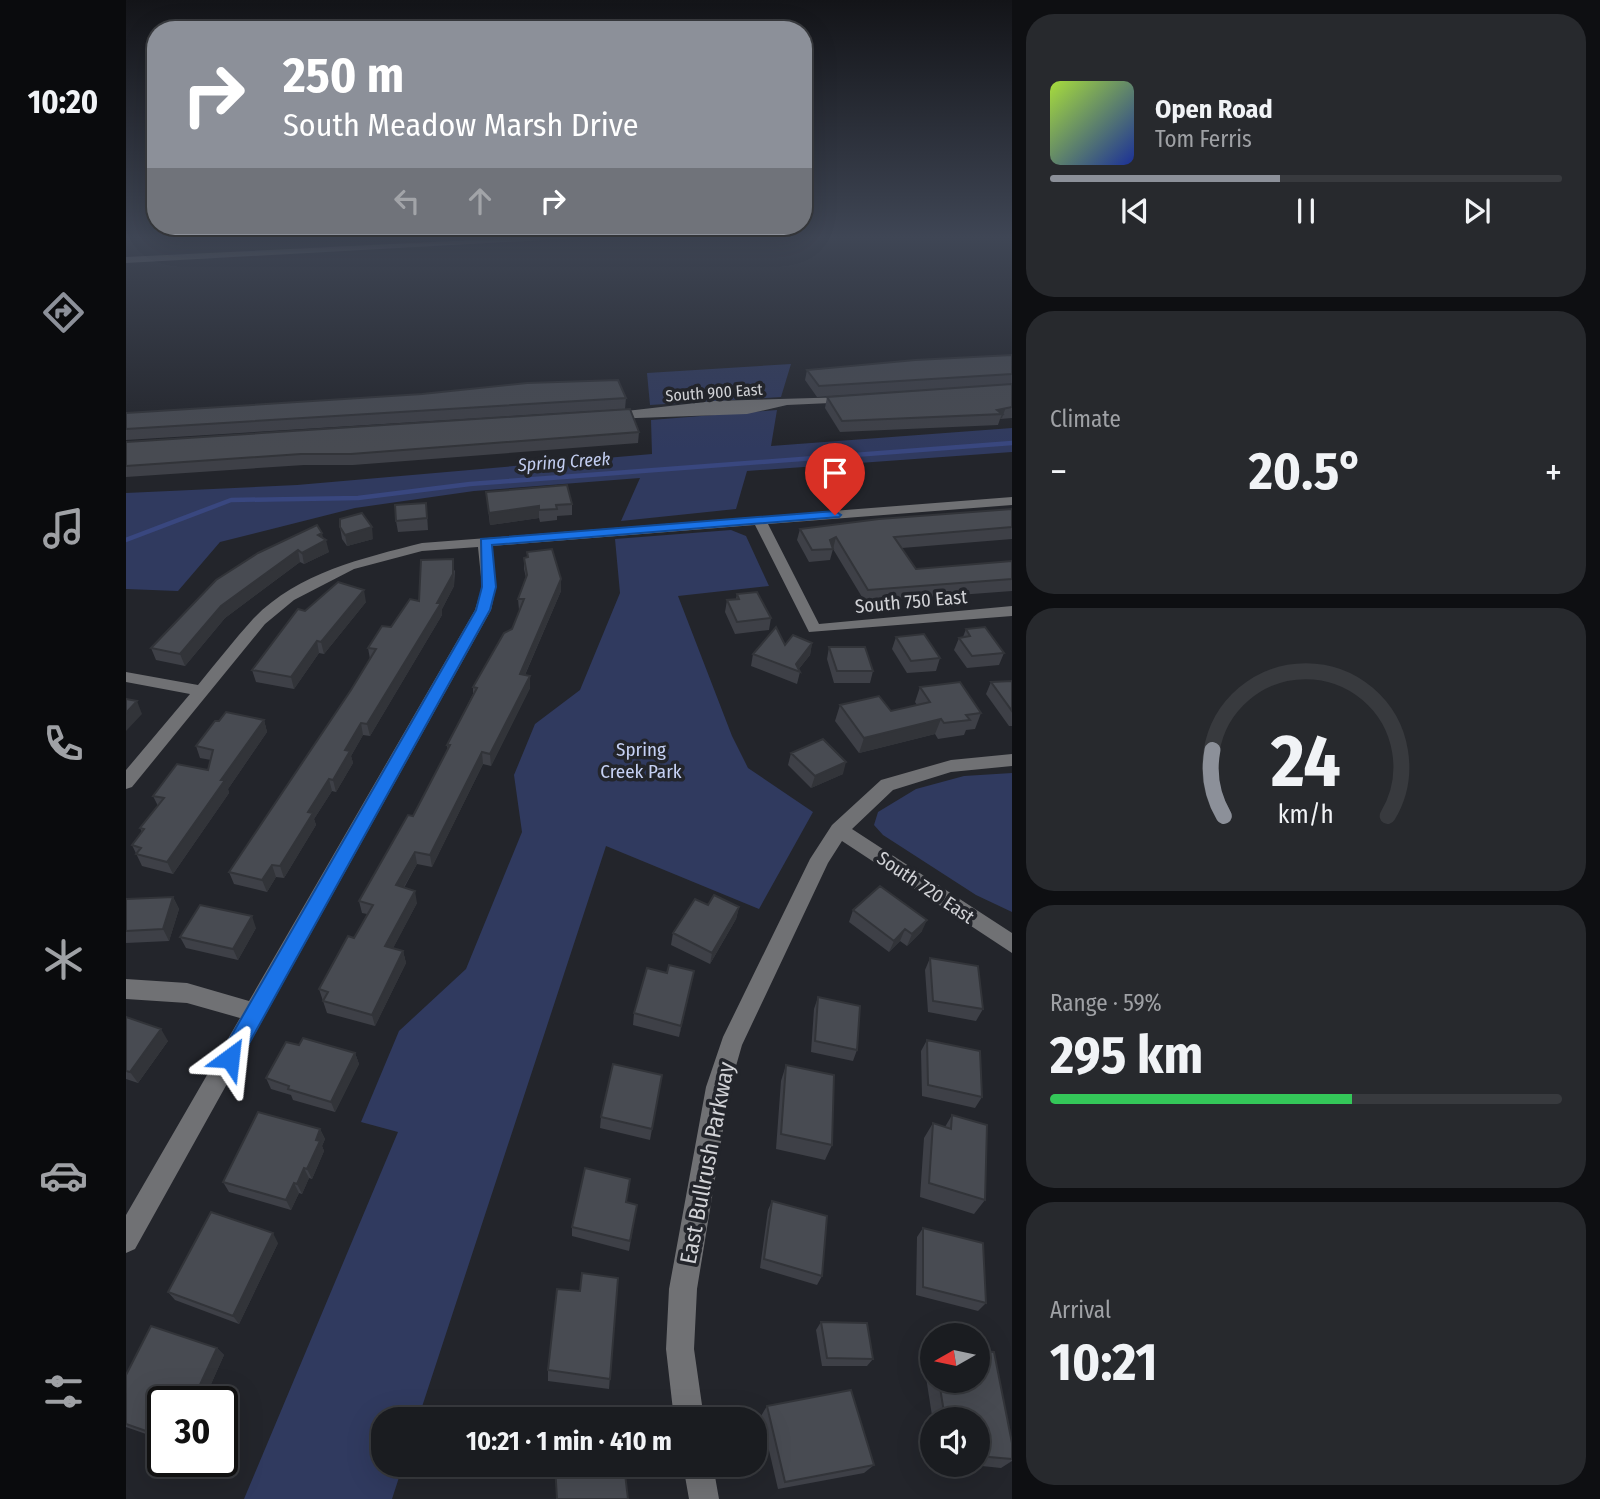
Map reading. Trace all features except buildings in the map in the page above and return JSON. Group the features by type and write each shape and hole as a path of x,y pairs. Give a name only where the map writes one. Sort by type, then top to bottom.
{"street":[{"name":"South 900 East","path":"596,417 703,405 780,405 862,399"},
{"path":"126,782 260,621 289,597 322,578 386,554 422,547 1012,501"},
{"name":"South 750 East","path":"759,520 814,629 1012,611"},
{"path":"126,1240 483,610 489,587 485,542"},
{"path":"126,677 202,691"},
{"name":"East Bullrush Parkway","path":"687,1407 680,1349 683,1289 718,1087 731,1044 820,859 839,830 887,785 951,766 1012,760"},
{"name":"South 720 East","path":"839,830 1012,944"},
{"path":"126,989 187,993 256,1013"},
{"path":"700,1477 704,1499"}],"green space":[{"path":"791,364 781,397 650,405 647,373"},
{"path":"777,410 771,446 1012,428 1012,452 747,471 736,509 621,521 640,478 474,491 355,508 220,542 178,591 126,589 126,493 297,485 652,454 651,420"},
{"name":"Spring Creek Park","path":"731,530 746,536 769,586 678,596 732,736 748,768 813,812 759,909 606,846 422,1407 371,1407 371,1477 399,1477 392,1499 244,1499 398,1132 361,1122 399,1031 466,969 522,832 514,775 535,724 580,690 620,593 615,539"},
{"path":"1012,773 1012,912 976,895 883,835 874,825 878,812 916,789 964,776"}],"waterway":[{"name":"Spring Creek","path":"126,540 231,500 358,498 470,484 1012,443"}],"route":[{"path":"230,1058 483,610 489,587 485,542 835,515"}]}
